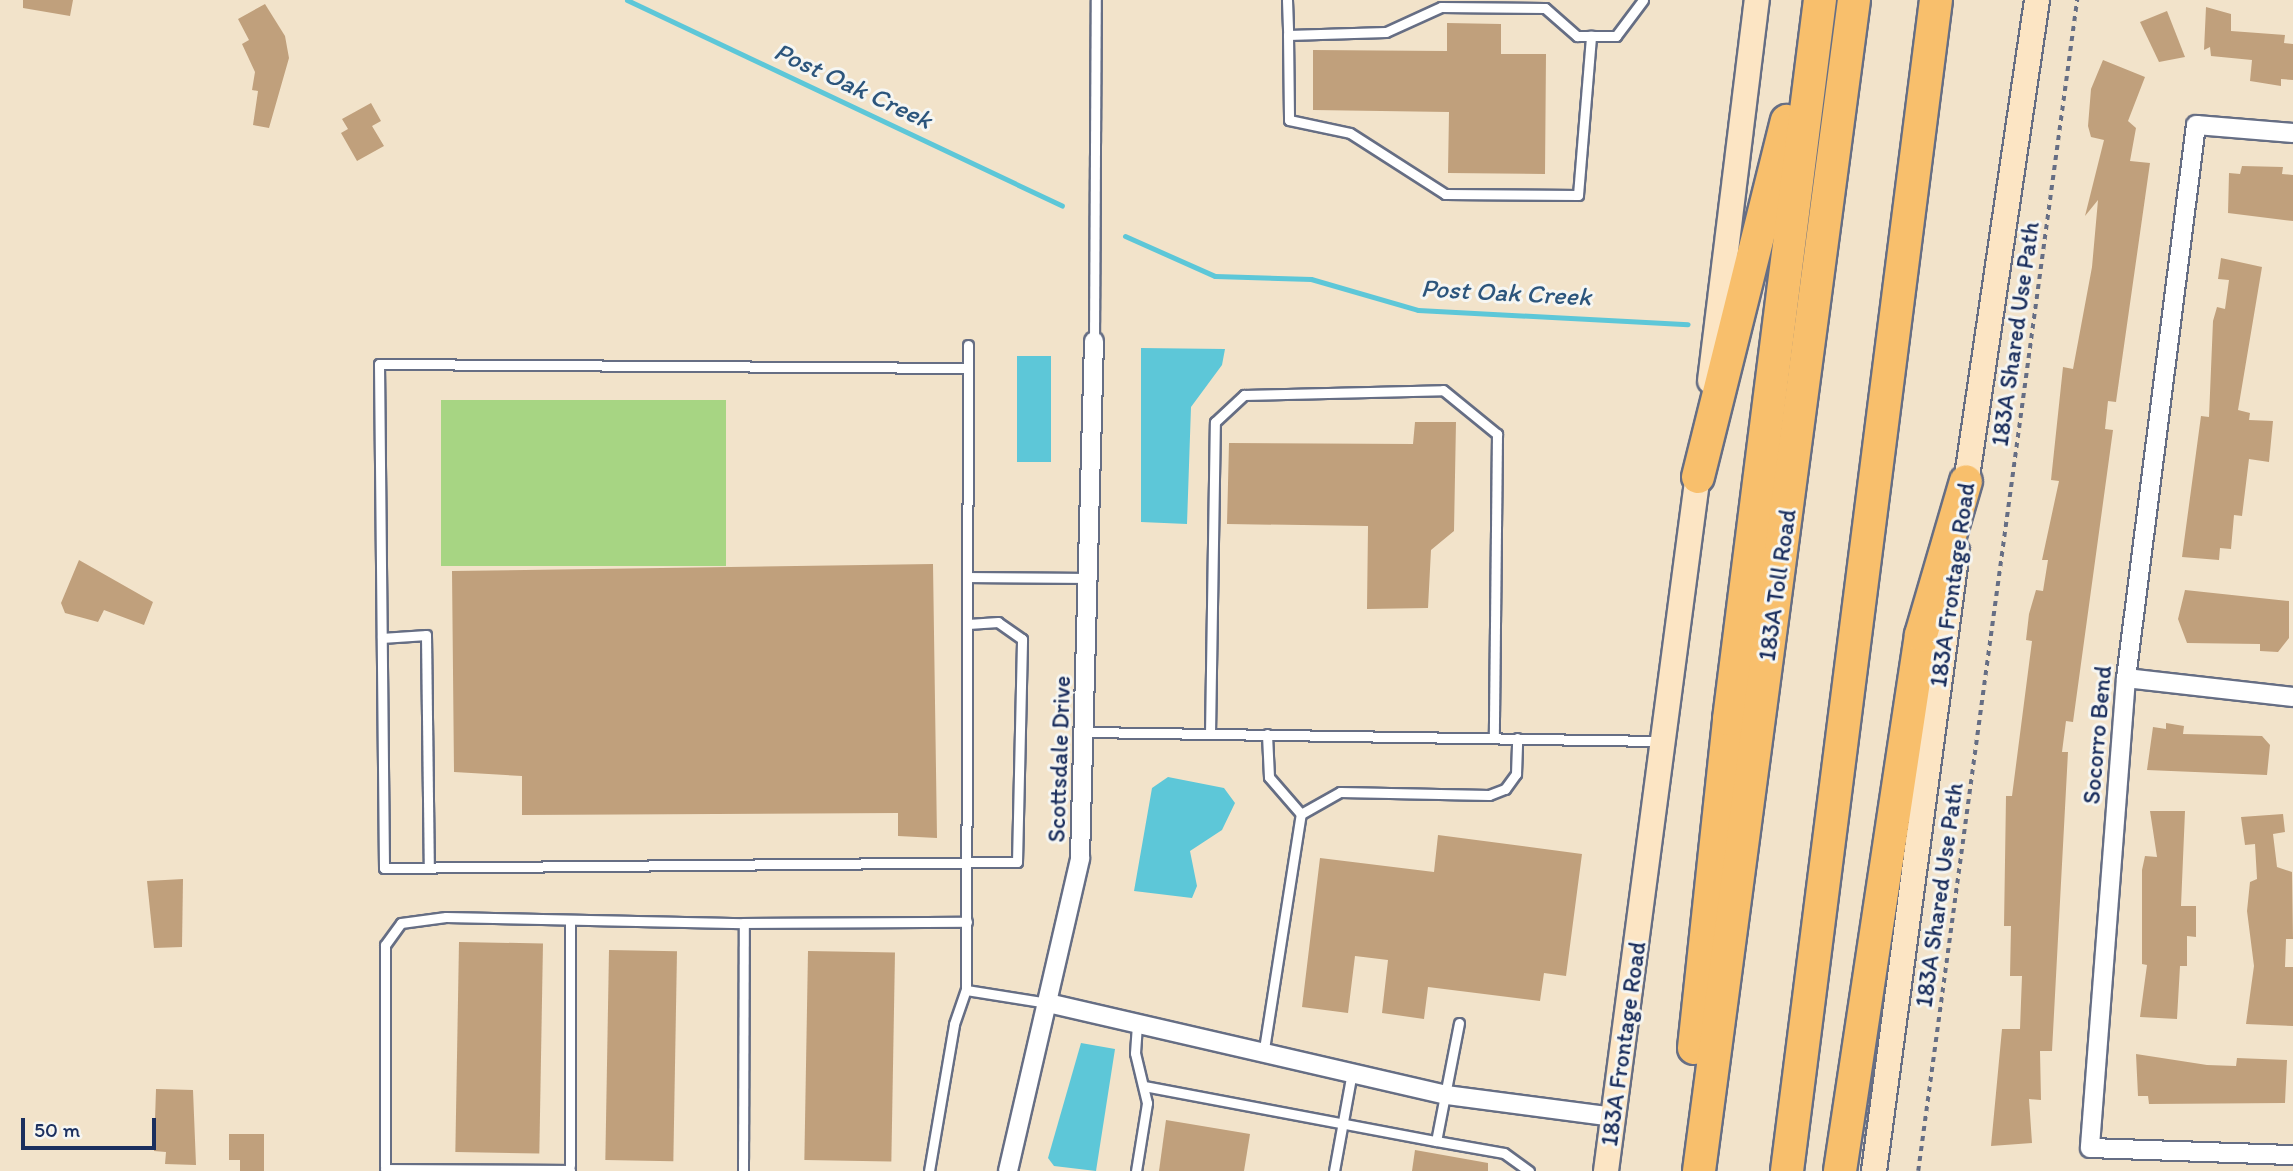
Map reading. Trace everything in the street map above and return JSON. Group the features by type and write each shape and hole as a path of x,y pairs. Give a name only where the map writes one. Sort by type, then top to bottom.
{"highway":[{"path":"1698,477 1818,0"},
{"path":"1682,1171 1729,719 1790,248 1818,0"},
{"name":"183A Toll Road","path":"1699,1171 1854,0"},
{"path":"1787,1171 1936,0"},
{"path":"1840,1171 1921,635 1966,481"}],"main road":[{"name":"183A Frontage Road","path":"1606,1171 1664,741 1757,0"},
{"name":"183A Frontage Road","path":"1874,1171 1966,481 2037,0"}],"street":[{"name":"Socorro Bend","path":"2293,133 2196,125 2126,678 2090,1148 2293,1156"},
{"name":"Scottsdale Drive","path":"1008,1171 1080,858 1086,732 1087,578 1094,341"},
{"path":"2126,678 2293,698"},
{"path":"1048,1003 1264,1049 1447,1095 1613,1117"}],"lane":[{"path":"1094,341 1096,0"},
{"path":"1287,0 1289,120 1350,133 1445,194 1578,195 1591,36"},
{"path":"1288,34 1386,32 1441,7 1545,8 1577,36 1616,36 1643,0"},
{"path":"929,1171 954,1024 966,990 968,345"},
{"path":"968,368 379,364 384,868 1017,862 1024,657 1013,628 968,624"},
{"path":"1210,734 1216,422 1244,395 1443,390 1497,434 1494,738"},
{"path":"968,578 1087,578"},
{"path":"382,638 426,635 429,867"},
{"path":"1086,732 1664,741"},
{"path":"1264,1049 1301,814 1269,777 1267,734"},
{"path":"1301,814 1340,792 1489,795 1505,789 1516,774 1517,738"},
{"path":"570,920 570,1168 385,1168 385,944 401,923 570,920 744,923 967,922"},
{"path":"743,1171 744,923"},
{"path":"966,990 1048,1003"},
{"path":"1136,1171 1144,1086 1137,1022"},
{"path":"1436,1141 1460,1023"},
{"path":"1334,1171 1352,1070"},
{"path":"1144,1086 1341,1125 1504,1153 1530,1171"}],"path":[{"name":"183A Shared Use Path","path":"1918,1171 2077,0"}],"green space":[{"path":"441,400 726,400 726,566 441,566"}],"water":[{"path":"1141,348 1225,349 1222,365 1191,407 1187,524 1141,522"},
{"path":"1017,356 1051,356 1051,462 1017,462"},
{"path":"1168,777 1224,788 1235,803 1222,830 1190,851 1197,886 1192,898 1134,891 1152,788"},
{"path":"1081,1043 1115,1049 1096,1171 1054,1166 1048,1158"}],"building":[{"path":"23,0 73,0 70,16 23,8"},
{"path":"265,4 285,36 289,58 269,128 253,125 258,91 252,90 255,72 242,44 249,40 238,19"},
{"path":"2206,7 2231,14 2231,31 2285,35 2284,43 2293,44 2293,80 2281,79 2281,86 2250,81 2252,60 2211,56 2210,47 2204,50"},
{"path":"2167,11 2185,57 2159,62 2140,22"},
{"path":"1447,23 1501,24 1501,54 1546,54 1545,174 1448,173 1449,112 1313,110 1313,50 1447,51"},
{"path":"2103,60 2145,77 2128,121 2136,128 2130,161 2150,163 2116,402 2108,401 2105,429 2113,430 2073,722 2066,721 2062,752 2068,752 2052,1051 2040,1051 2041,1100 2029,1099 2032,1143 1991,1146 2002,1029 2020,1029 2022,976 2010,976 2011,926 2004,926 2006,796 2012,796 2032,641 2026,640 2029,614 2036,590 2043,591 2048,560 2042,560 2059,481 2051,480 2063,367 2073,369 2092,267 2098,200 2085,216 2104,140 2091,137 2088,126 2091,89"},
{"path":"371,103 381,121 372,126 384,146 357,161 341,133 348,129 342,119"},
{"path":"2242,166 2283,167 2282,174 2293,175 2293,221 2228,213 2229,173 2240,174"},
{"path":"2221,258 2262,267 2238,410 2250,413 2249,420 2273,421 2269,462 2249,459 2242,516 2234,515 2231,549 2220,548 2219,560 2182,557 2201,416 2209,417 2213,321 2217,307 2225,309 2229,280 2218,279"},
{"path":"1415,422 1456,422 1454,531 1431,550 1428,608 1367,609 1368,526 1227,524 1229,443 1413,444"},
{"path":"79,560 153,602 144,625 104,610 98,622 65,613 61,603"},
{"path":"933,564 937,838 898,836 898,813 522,815 522,776 454,772 452,571"},
{"path":"2185,590 2289,601 2289,638 2278,652 2260,651 2260,644 2187,643 2178,619"},
{"path":"2166,723 2184,726 2183,734 2262,736 2270,745 2267,775 2147,770 2153,727 2166,729"},
{"path":"2150,811 2185,811 2181,906 2196,906 2196,937 2187,936 2187,966 2180,966 2177,1019 2140,1017 2147,965 2142,964 2142,870 2145,856 2157,857"},
{"path":"2283,814 2285,832 2273,834 2277,867 2292,872 2293,939 2286,939 2285,967 2293,967 2293,1026 2246,1024 2254,966 2247,911 2250,882 2257,879 2255,844 2245,845 2241,817"},
{"path":"1438,835 1582,854 1566,976 1544,973 1540,1001 1428,987 1424,1019 1382,1013 1388,960 1355,956 1348,1013 1302,1007 1320,858 1434,872"},
{"path":"183,879 182,947 154,948 147,881"},
{"path":"459,942 543,943 539,1153 455,1152"},
{"path":"609,950 677,951 673,1161 605,1160"},
{"path":"808,951 895,953 891,1161 804,1160"},
{"path":"2136,1054 2207,1065 2236,1066 2237,1058 2287,1060 2285,1103 2149,1104 2148,1096 2138,1096"},
{"path":"156,1089 193,1090 196,1165 165,1164 166,1152 154,1151"},
{"path":"1166,1120 1250,1134 1244,1171 1159,1171"},
{"path":"229,1134 264,1134 264,1171 240,1171 240,1160 229,1160"},
{"path":"1415,1150 1488,1163 1488,1171 1412,1171"}],"waterway":[{"name":"Post Oak Creek","path":"627,0 1062,206"},
{"name":"Post Oak Creek","path":"1125,236 1215,276 1311,279 1418,310 1688,324"}]}
